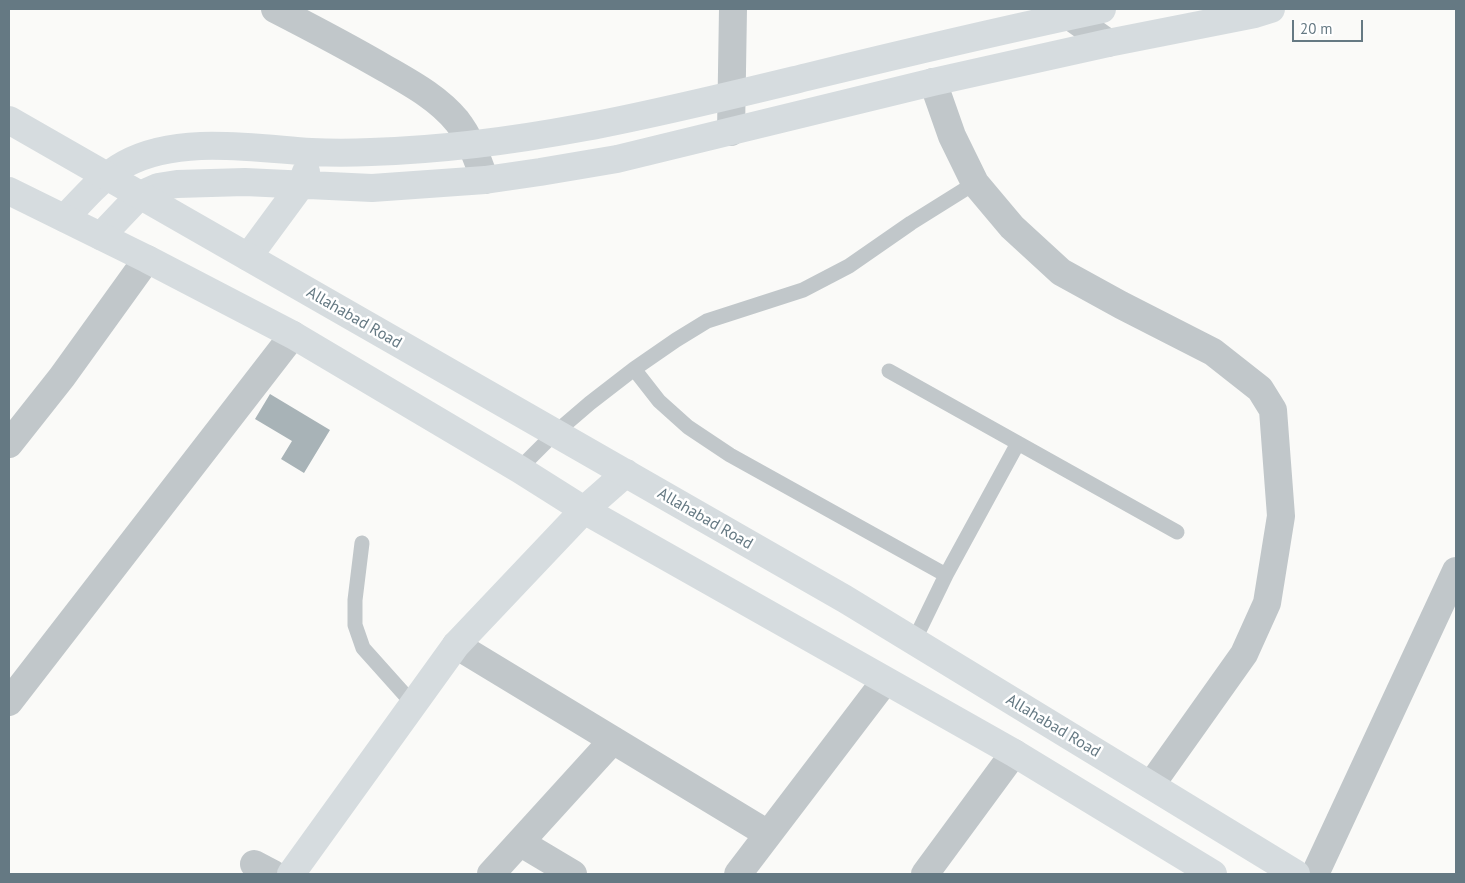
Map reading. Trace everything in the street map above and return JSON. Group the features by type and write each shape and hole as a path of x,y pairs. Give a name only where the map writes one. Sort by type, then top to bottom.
{"main road":[{"path":"65,218 106,176 124,164 148,153 173,148 245,146 314,152 371,152 472,145 609,124 876,60 1065,12 1102,9"},
{"path":"101,236 140,195 158,188 177,184 244,182 372,188 485,180 616,159 933,82 1108,43 1255,14 1271,9"},
{"path":"876,60 887,94"},
{"name":"Allahabad Road","path":"9,120 837,594 1296,874"},
{"path":"248,257 300,184 314,152"},
{"path":"9,191 147,259 293,335 519,469 584,510 1014,753 1213,874"},
{"path":"291,874 456,645 584,510 626,474"}],"street":[{"path":"275,9 350,48 441,104 457,122 472,145 485,180"},
{"path":"731,132 733,9"},
{"path":"1065,12 1108,43"},
{"path":"933,82 952,136 975,183 1012,227 1061,272 1213,352 1260,389 1273,410 1281,516 1267,603 1244,654 1151,786"},
{"path":"9,444 62,377 147,259"},
{"path":"9,702 293,335"},
{"path":"1315,874 1456,571"},
{"path":"456,645 768,834"},
{"path":"738,874 884,681"},
{"path":"491,874 613,740"},
{"path":"925,874 1014,753"},
{"path":"521,842 573,874"}],"lane":[{"path":"519,469 555,433 634,369 676,340 708,322 803,290 849,266 911,223 975,183"},
{"path":"634,369 660,401 681,420 730,455 946,576"},
{"path":"889,371 1177,532"},
{"path":"914,641 946,576 1018,443"},
{"path":"362,543 355,600 355,625 363,648 414,705"}],"building":[{"path":"270,394 330,430 304,473 281,459 292,441 255,419"}]}
